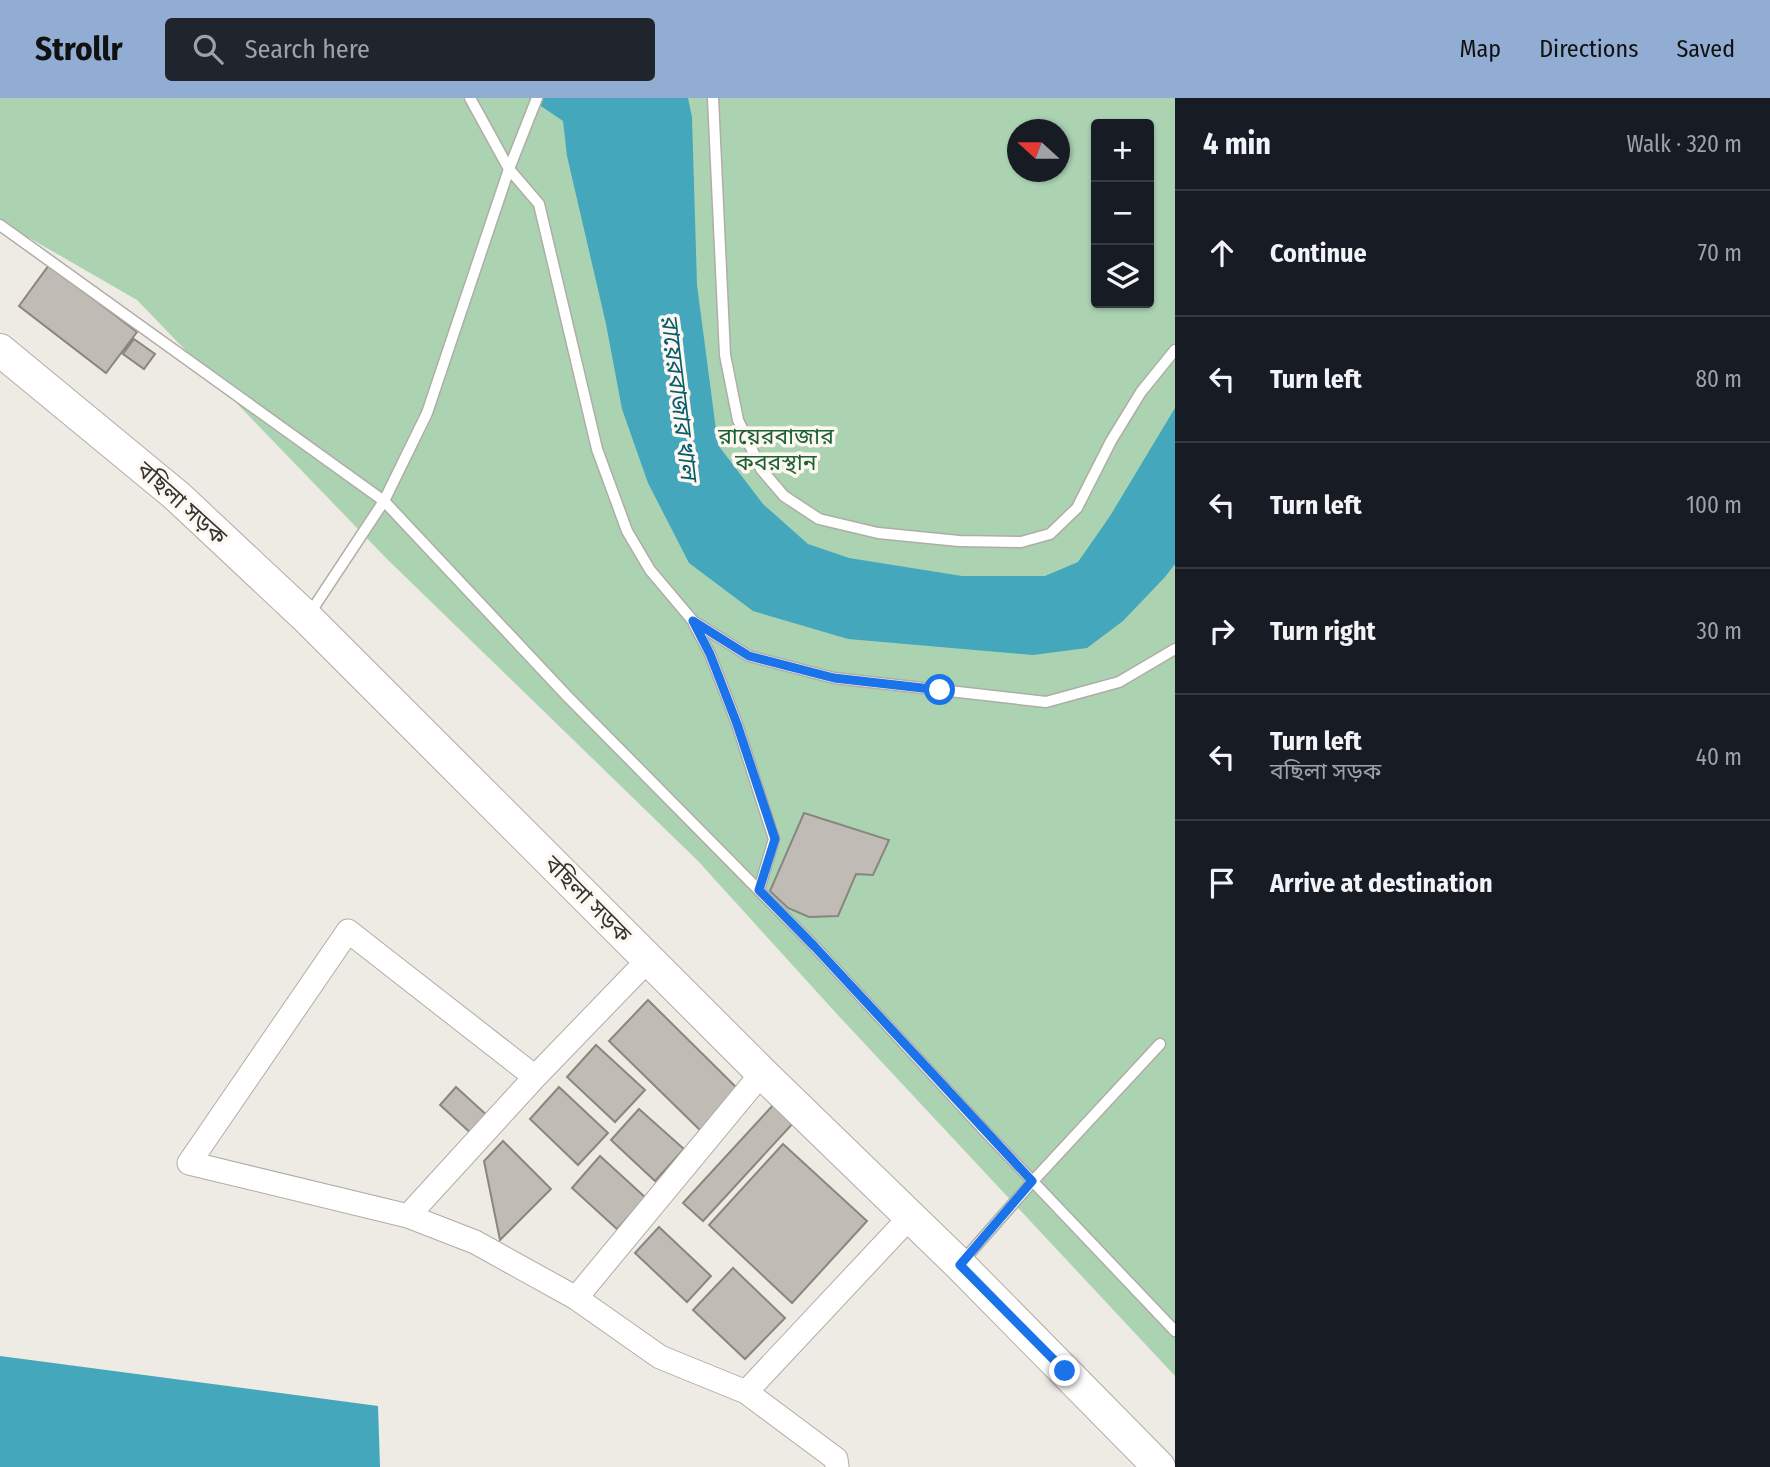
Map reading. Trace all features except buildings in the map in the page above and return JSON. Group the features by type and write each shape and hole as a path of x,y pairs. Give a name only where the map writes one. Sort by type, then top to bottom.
{"main road":[{"name":"বছিলা সড়ক","path":"0,350 177,496 306,617 762,1073 960,1265 1157,1466"}],"street":[{"path":"535,1077 348,931 189,1163 408,1216 475,1242 576,1298 660,1357 746,1392 836,1458 837,1467"},
{"path":"408,1216 535,1077 649,960"},
{"path":"576,1298 762,1073"},
{"path":"746,1392 909,1218"}],"lane":[{"path":"470,98 509,169 539,204 597,449 627,531 650,570 693,621 710,654 733,712 775,839 759,890"},
{"path":"306,617 384,501 427,413 509,169 537,98"},
{"path":"713,98 725,355 738,420 761,469 784,496 819,519 878,533 959,541 1021,542 1050,534 1077,508 1111,441 1141,392 1175,350"},
{"path":"0,225 384,501 568,697 815,947 1175,1331"},
{"path":"693,621 749,656 834,678 1046,702 1119,682 1175,649"},
{"path":"960,1265 1032,1181 1160,1044"}],"green space":[{"name":"রায়েরবাজার কবরস্থান","path":"0,98 1175,98 1175,1376 698,861 387,559 137,300 0,221"}],"water":[{"name":"রায়েরবাজার খাল","path":"529,98 688,98 692,117 697,285 718,445 763,504 808,544 849,558 962,576 1045,576 1078,562 1110,516 1175,408 1175,564 1123,621 1087,648 1033,655 848,639 753,611 689,563 648,483 622,409 606,324 567,156 563,121"},
{"path":"0,1356 378,1406 380,1467 0,1467"}],"route":[{"path":"940,690 834,678 749,656 693,621 710,654 737,724 775,839 759,890 1032,1181 960,1265 1065,1371"}]}
